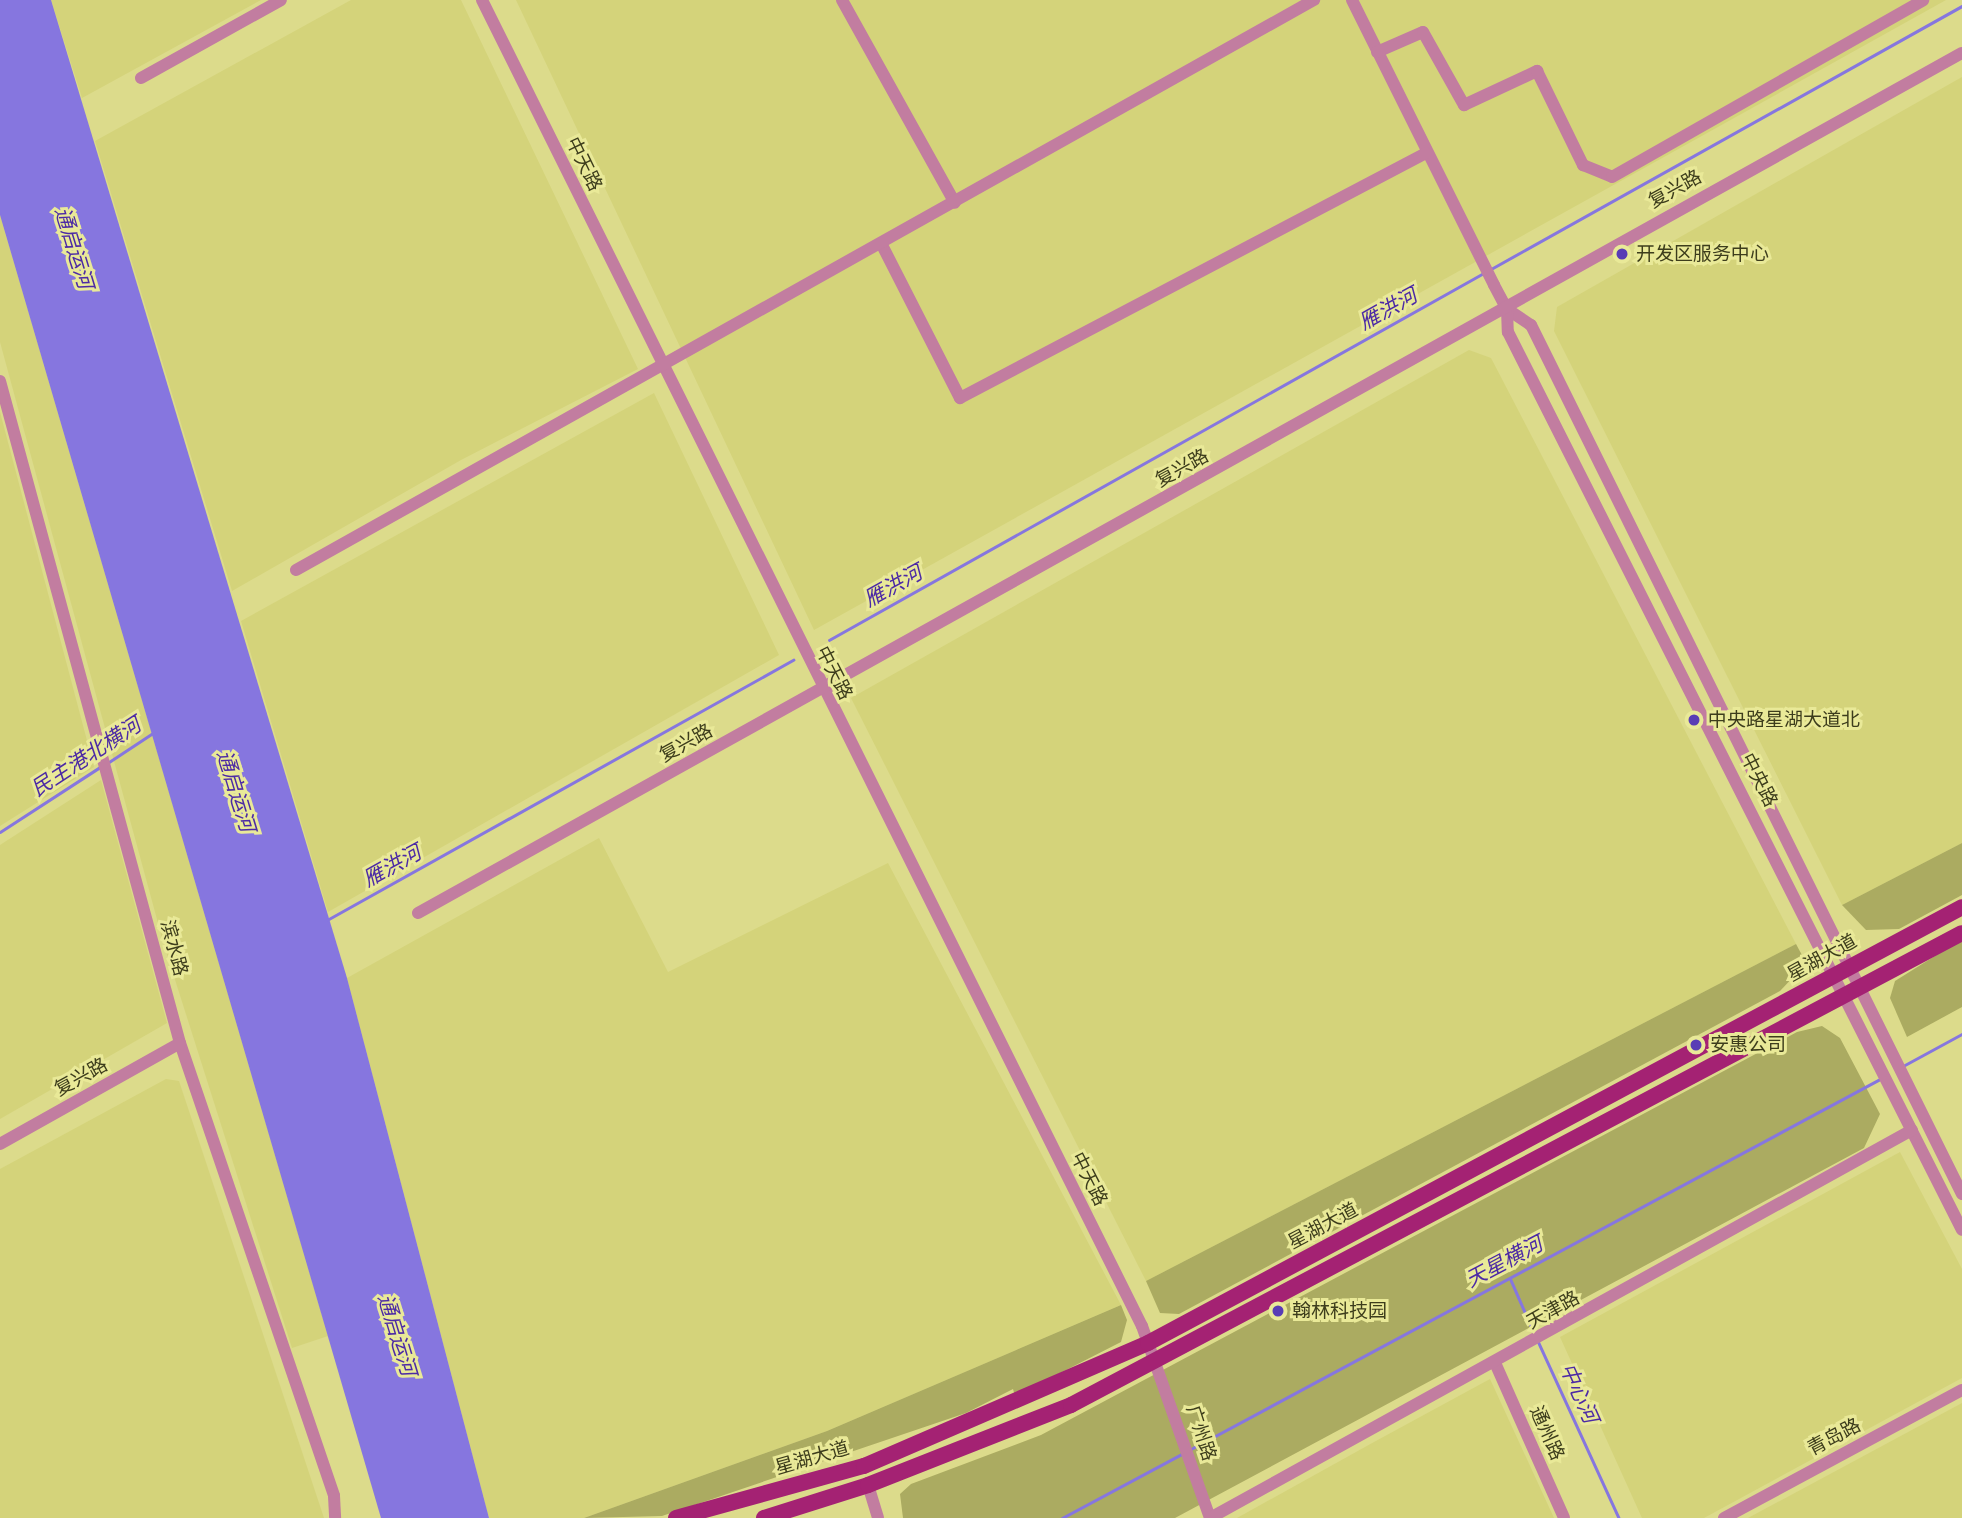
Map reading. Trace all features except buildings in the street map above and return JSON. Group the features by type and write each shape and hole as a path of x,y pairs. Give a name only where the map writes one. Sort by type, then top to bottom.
{"main road":[{"name":"星湖大道","path":"676,1518 864,1466 1149,1343 1962,907"},
{"path":"764,1518 868,1485 1000,1436 1157,1360 1962,933"}],"street":[{"path":"141,78 281,0"},
{"name":"中天路","path":"482,0 821,690 1157,1360"},
{"path":"842,0 955,203"},
{"path":"296,570 663,368 1314,0"},
{"path":"1352,0 1426,153 1507,309 1531,325 1842,971"},
{"path":"1377,52 1423,32 1464,105 1537,71 1583,165 1612,177 1923,0"},
{"name":"复兴路","path":"418,913 1507,309 1962,53"},
{"path":"881,245 960,398 1426,153"},
{"name":"中央路","path":"1507,309 1508,331 1852,991 1887,1046 1962,1194"},
{"name":"滨水路","path":"0,381 180,1043 334,1496 335,1518"},
{"name":"中央路","path":"1852,991 1875,1053 1962,1230"},
{"name":"复兴路","path":"0,1144 180,1043"},
{"name":"天津路","path":"1210,1518 1496,1365 1912,1130"},
{"name":"广州路","path":"1157,1360 1210,1518"},
{"name":"通州路","path":"1496,1365 1564,1518"},
{"name":"青岛路","path":"1724,1518 1962,1390"},
{"path":"868,1485 878,1518"}],"shaded area":[{"path":"51,0 261,0 82,98"},
{"path":"351,0 461,0 638,369 461,460 232,591 95,141"},
{"path":"516,0 1946,0 814,630"},
{"path":"1962,77 1962,843 1842,905 1554,331 1557,307"},
{"path":"0,215 328,1336 292,1348 164,945 0,342"},
{"path":"1469,350 1491,358 1796,944 1146,1281 851,698"},
{"path":"654,393 779,655 328,912 241,621"},
{"path":"0,412 94,767 0,826"},
{"path":"101,780 167,1023 0,1119 0,845"},
{"path":"599,838 668,972 888,863 1121,1305 827,1431 584,1518 489,1518 347,978"},
{"path":"1962,843 1962,895 1899,929 1866,930 1842,905"},
{"path":"1962,939 1962,1007 1907,1037 1890,998 1895,981"},
{"path":"1796,944 1803,957 1798,972 1780,991 1179,1314 1160,1313 1146,1281"},
{"path":"1822,1026 1840,1038 1880,1114 1864,1148 1175,1518 903,1518 900,1494 911,1484 1041,1435 1797,1032"},
{"path":"166,1079 179,1081 324,1518 0,1518 0,1169"},
{"path":"1900,1152 1962,1269 1962,1378 1704,1518 1642,1518 1560,1337"},
{"path":"1121,1305 1127,1320 1121,1342 1015,1396 1013,1389 966,1413 662,1516 584,1518 827,1431"},
{"path":"1490,1379 1554,1518 1237,1518 1374,1442"},
{"path":"1962,1403 1962,1518 1748,1518"}],"water":[{"name":"通启运河","path":"0,0 51,0 347,978 489,1518 381,1518 0,215"}],"waterway":[{"name":"雁洪河","path":"1491,269 1962,6"},
{"name":"雁洪河","path":"829,640 1482,274"},
{"name":"雁洪河","path":"327,920 793,660"},
{"name":"民主港北横河","path":"109,762 153,733"},
{"name":"民主港北横河","path":"0,832 100,767"},
{"name":"天星横河","path":"1903,1066 1962,1034"},
{"name":"天星横河","path":"1191,1449 1882,1078"},
{"name":"中心河","path":"1511,1280 1535,1335"},
{"name":"中心河","path":"1538,1341 1619,1518"},
{"name":"天星横河","path":"1062,1518 1182,1454"}],"place":[{"name":"开发区服务中心","path":"1622,254"},
{"name":"中央路星湖大道北","path":"1694,720"},
{"name":"安惠公司","path":"1696,1045"},
{"name":"翰林科技园","path":"1278,1311"}]}
